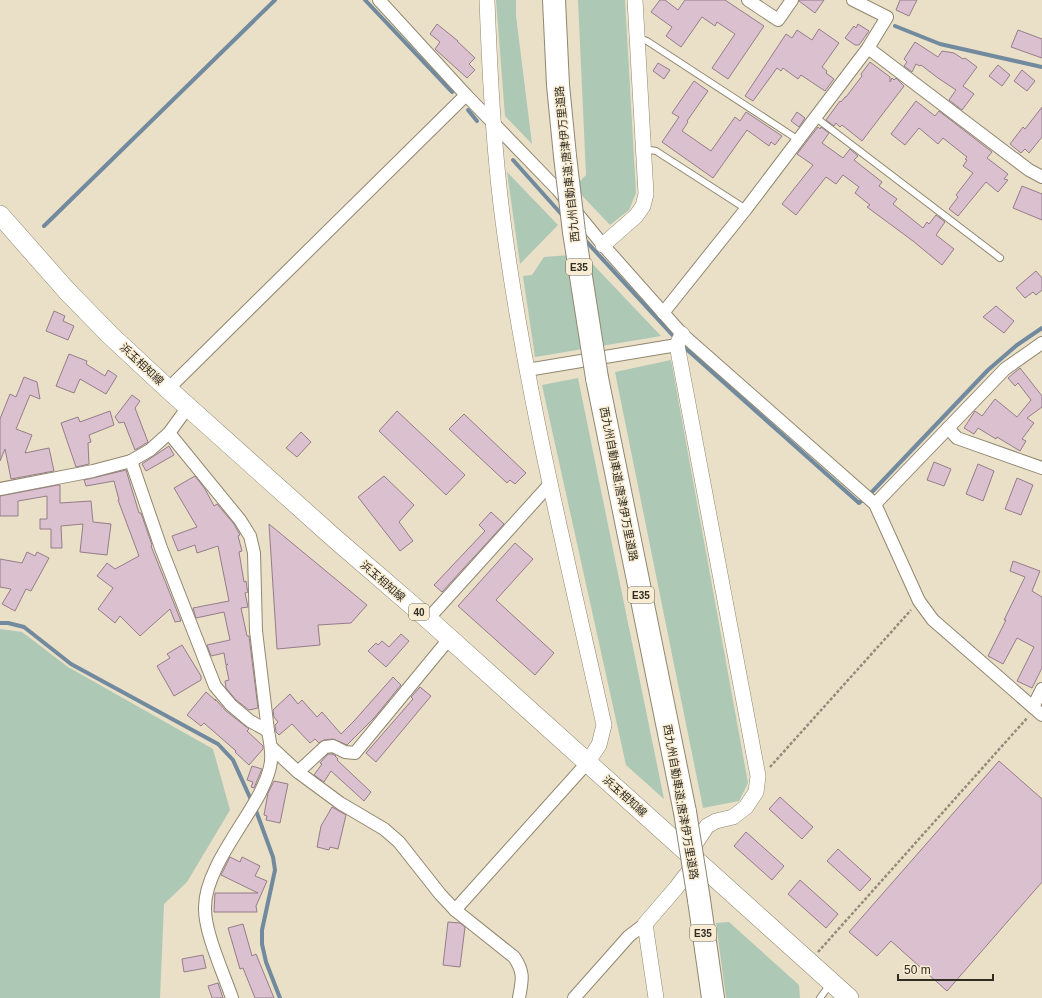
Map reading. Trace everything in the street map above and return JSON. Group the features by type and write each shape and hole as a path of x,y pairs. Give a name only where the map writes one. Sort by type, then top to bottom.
{"highway":[{"name":"西九州自動車道;唐津伊万里道路","path":"554,0 558,85 565,156 574,232 597,378 685,812 699,900 712,998"}],"main road":[{"name":"浜玉相知線","path":"0,215 67,291 110,335 168,389 333,537 428,619 850,998"}],"street":[{"path":"379,0 466,95 558,190 603,245 663,313 680,339 874,503 919,601 933,620 1037,710 1042,689"},
{"path":"455,910 587,763 599,745 604,725 550,484 527,370 505,236 492,121 487,0"},
{"path":"603,245 636,216 643,206 646,194 635,0"},
{"path":"748,0 778,20 792,0"},
{"path":"663,313 746,209 797,139 868,48 887,17 853,0"},
{"path":"868,48 1029,170 1042,177"},
{"path":"168,389 466,95"},
{"path":"527,370 680,339"},
{"path":"574,998 629,936 645,924 676,888 693,857 707,826 716,821 733,817 746,807 756,792 758,776 680,339"},
{"path":"874,503 1005,369 1042,343"},
{"path":"0,489 93,472 131,460 150,450 169,433 188,407"},
{"path":"948,428 957,438 1042,468"},
{"path":"169,433 240,520 250,536 254,553 256,631 271,747 271,762 267,780 213,873 206,892 205,909 208,931 232,998"},
{"path":"131,460 161,548 215,686 231,706 250,721 268,731"},
{"path":"428,619 550,484"},
{"path":"298,772 325,747 333,746 345,752 355,753 449,639"},
{"path":"271,747 298,772 340,803 384,829 399,842 440,894 455,910 514,957 521,966 522,977 519,998"},
{"path":"645,924 656,998"}],"lane":[{"path":"637,37 646,41 797,139"},
{"path":"815,116 1000,258"},
{"path":"643,149 656,151 746,209"},
{"path":"820,998 832,982"}],"path":[{"path":"758,776 766,771 919,601"},
{"path":"810,961 1037,710"}],"green space":[{"path":"496,0 516,0 516,16 532,144 505,116"},
{"path":"578,0 625,0 636,193 629,210 610,225 574,187 586,175"},
{"path":"507,172 558,225 520,264"},
{"path":"583,254 661,336 535,357 523,276 532,275 544,257"},
{"path":"671,360 748,783 739,801 703,808 615,372"},
{"path":"578,378 664,799 626,765 542,385"},
{"path":"0,629 22,632 68,667 213,749 230,810 187,882 164,904 160,998 0,998"},
{"path":"729,922 799,985 800,998 726,998 716,923"}],"building":[{"path":"660,0 665,0 678,10 685,0 725,0 764,26 728,79 712,68 735,34 717,22 715,26 702,17 681,47 666,36 672,27 651,12"},
{"path":"799,0 824,0 815,13"},
{"path":"900,0 917,0 909,16 896,10"},
{"path":"437,24 458,41 475,58 469,64 475,70 467,78 435,49 440,42 430,34"},
{"path":"858,24 869,31 859,45 855,45 845,38 854,26 856,28"},
{"path":"819,29 839,43 822,67 827,71 826,73 834,79 825,91 801,75 798,79 783,68 781,71 777,68 753,101 745,96 786,34 792,38 797,30 812,40"},
{"path":"1018,30 1042,39 1042,58 1011,47"},
{"path":"915,42 938,57 942,51 954,53 963,59 965,58 977,67 963,86 974,94 962,110 949,100 956,90 921,65 916,64 912,72 904,66 907,62 904,59"},
{"path":"870,62 890,77 890,82 892,78 894,80 896,78 904,86 862,141 842,125 840,127 836,123 834,126 826,120 862,76 861,74"},
{"path":"658,63 670,70 664,79 653,71"},
{"path":"998,65 1010,75 1002,86 989,76"},
{"path":"1022,70 1035,81 1027,91 1014,81"},
{"path":"694,81 708,91 687,121 688,122 682,131 711,151 735,117 740,121 746,112 782,136 775,145 771,142 769,146 747,130 713,178 662,142 679,117 672,113"},
{"path":"916,101 935,116 939,111 992,152 987,158 1008,174 1004,179 1008,180 998,192 986,182 958,216 949,209 958,197 956,195 973,173 963,166 967,160 965,159 967,157 943,138 938,144 919,128 905,145 891,134"},
{"path":"1042,107 1042,137 1029,153 1025,149 1021,153 1010,144 1023,127 1025,129"},
{"path":"797,112 805,118 799,127 791,121"},
{"path":"818,127 820,129 821,127 829,133 822,143 843,158 850,149 858,156 854,160 882,182 879,186 897,199 893,204 923,228 927,222 929,224 936,215 945,222 936,235 954,249 942,265 913,241 867,207 870,205 855,193 859,187 843,175 836,184 826,177 796,215 782,204 813,165 797,154"},
{"path":"1022,186 1042,194 1042,220 1013,208"},
{"path":"1036,271 1042,278 1042,290 1036,295 1033,292 1025,298 1016,288"},
{"path":"996,306 1014,321 1004,333 983,317"},
{"path":"54,311 65,316 63,321 74,326 68,340 46,331"},
{"path":"69,354 87,361 86,364 105,376 108,370 117,376 106,394 80,379 74,393 56,386"},
{"path":"1020,368 1042,396 1042,407 1027,418 1034,423 1022,439 1026,441 1020,451 997,437 996,439 978,428 974,434 964,428 975,411 982,416 995,399 1017,417 1031,400 1018,383 1015,386 1008,378"},
{"path":"24,377 37,382 40,399 30,395 16,429 32,435 25,453 49,448 54,471 11,479 5,449 0,461 0,419 10,394 16,397"},
{"path":"132,395 140,401 135,408 148,442 135,450 124,422 119,423 115,417"},
{"path":"110,411 114,425 89,435 91,442 88,443 89,464 76,467 61,423 78,417 80,422"},
{"path":"397,411 465,475 446,495 379,431"},
{"path":"464,414 526,473 515,484 510,480 507,483 449,429"},
{"path":"301,432 311,442 297,457 286,448"},
{"path":"169,446 174,455 146,471 142,464"},
{"path":"934,462 951,469 944,486 927,480"},
{"path":"978,464 994,471 983,501 966,494"},
{"path":"126,470 139,513 141,513 152,545 151,546 181,621 175,622 170,609 140,636 120,616 115,623 98,609 113,588 97,576 107,563 115,569 139,556 118,500 114,481 86,486 84,480"},
{"path":"195,476 205,489 214,506 217,504 234,524 240,535 238,536 242,551 239,552 244,582 246,581 248,592 245,593 248,607 241,608 247,636 249,636 258,708 249,710 236,700 226,688 225,681 229,680 226,666 228,664 226,665 224,653 211,656 207,645 230,640 224,612 196,618 193,608 229,601 218,546 197,553 195,545 178,551 172,536 197,527 174,488"},
{"path":"384,476 414,505 399,522 413,541 400,551 358,497"},
{"path":"1017,478 1033,485 1021,515 1005,509"},
{"path":"60,485 60,503 91,501 93,522 111,524 107,555 80,552 83,524 61,526 62,548 51,548 51,529 40,529 40,519 47,519 47,496 18,501 18,516 0,516 0,496"},
{"path":"491,512 504,524 442,592 434,585 485,531 479,525"},
{"path":"269,524 367,605 351,623 318,625 320,645 277,649"},
{"path":"515,543 533,559 496,600 554,653 535,675 458,606"},
{"path":"27,552 35,556 37,552 49,558 31,591 26,589 15,611 2,604 11,589 0,587 0,559 22,563"},
{"path":"1013,561 1040,571 1032,591 1042,597 1042,668 1032,688 1017,681 1034,647 1017,638 1003,664 988,656 1025,577 1010,571"},
{"path":"401,634 409,641 386,667 368,651 376,643 378,645 382,641 389,647"},
{"path":"182,645 201,676 201,680 174,696 157,666 170,658 167,654"},
{"path":"393,677 401,685 374,718 347,745 333,739 324,740 319,743 315,739 310,743 292,724 279,735 276,732 275,725 278,722 274,717 273,710 290,694 298,704 302,700 317,717 322,712 341,734"},
{"path":"420,687 431,696 376,762 366,753 413,699 411,697"},
{"path":"206,692 226,711 249,729 247,731 263,746 263,749 249,765 235,752 236,751 204,723 201,726 187,715"},
{"path":"328,754 336,756 338,759 337,760 371,792 364,801 331,771 324,782 314,775 322,764 320,763"},
{"path":"999,761 1042,799 1042,882 947,991 891,941 877,956 849,932"},
{"path":"252,766 262,769 254,788 251,787 253,782 247,780"},
{"path":"274,781 288,784 280,823 266,820 267,816 264,815 268,793"},
{"path":"780,797 813,827 802,839 769,809"},
{"path":"332,807 346,815 338,849 330,847 329,850 317,847 321,826"},
{"path":"746,832 784,866 772,880 734,846"},
{"path":"838,849 871,879 860,891 827,861"},
{"path":"230,857 240,862 242,857 260,866 255,876 267,881 256,906 257,912 214,912 215,893 258,893 221,875"},
{"path":"800,880 838,914 826,928 788,894"},
{"path":"448,922 460,923 465,927 460,967 443,965"},
{"path":"243,924 252,956 256,954 274,998 255,998 243,968 240,969 228,928"},
{"path":"203,955 206,968 184,972 182,959"},
{"path":"218,983 223,998 212,998 208,986"}],"waterway":[{"path":"44,226 275,0"},
{"path":"365,0 452,92"},
{"path":"895,26 940,44 1042,67"},
{"path":"468,110 477,121"},
{"path":"513,160 563,216"},
{"path":"584,239 677,340"},
{"path":"683,346 859,503 870,494 988,370 1017,345 1042,328"},
{"path":"0,623 8,623 24,627 71,664 218,744 233,760 252,802"},
{"path":"255,808 273,857 275,870 262,930 262,944 266,962 280,998"}]}
